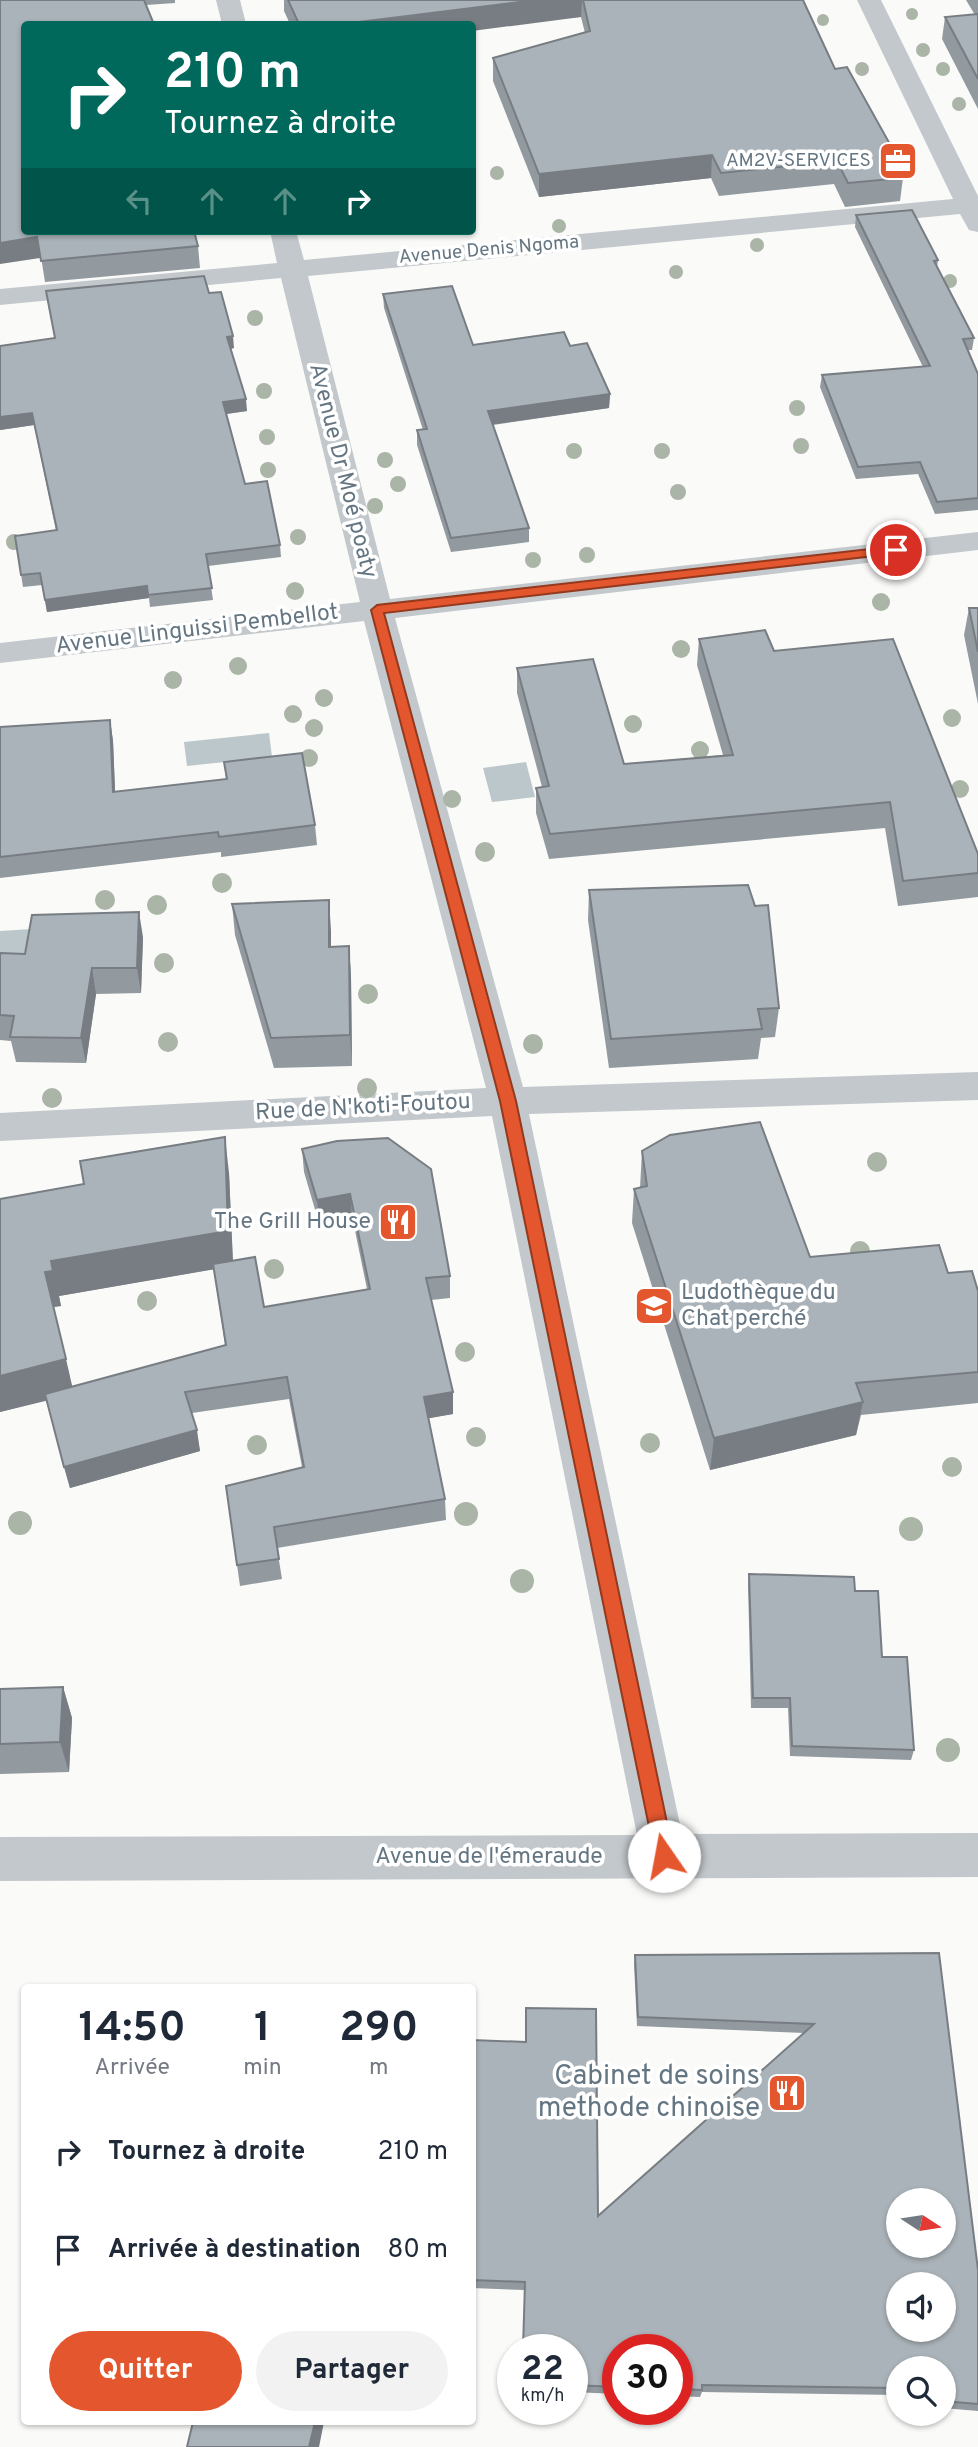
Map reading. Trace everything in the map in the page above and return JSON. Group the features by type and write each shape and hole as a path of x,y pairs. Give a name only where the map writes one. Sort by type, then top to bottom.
{"street":[{"path":"228,0 233,21"},
{"path":"869,0 975,211"},
{"name":"Avenue Denis Ngoma","path":"0,297 292,268 975,211"},
{"name":"Avenue Dr Moé poaty","path":"284,235 377,610 508,1101 664,1856"},
{"name":"Avenue Linguissi Pembellot","path":"0,653 978,541"},
{"name":"Rue de N'koti-Foutou","path":"0,1126 508,1101 978,1086"},
{"name":"Avenue de l'émeraude","path":"0,1860 978,1855"}],"shaded area":[{"path":"269,733 272,757 187,766 184,742"},
{"path":"526,762 535,797 492,802 483,768"},
{"path":"48,928 45,957 0,956 0,931"}],"building":[{"path":"0,0 144,0 153,21 21,21 21,235 195,235 198,246 41,261 37,237 0,243"},
{"path":"288,0 536,0 367,21 298,21"},
{"path":"583,0 803,0 835,69 847,67 896,155 891,156 903,178 848,183 837,161 721,173 712,155 539,174 493,58 590,31"},
{"path":"978,14 978,79 945,17"},
{"path":"912,210 938,260 934,261 974,338 963,339 978,374 978,498 937,502 920,462 858,467 822,375 930,366 856,215"},
{"path":"204,276 209,293 221,292 233,336 227,337 246,399 223,402 245,484 267,481 280,545 206,554 212,588 148,595 147,586 45,600 40,573 21,575 15,536 57,530 32,413 0,417 0,346 55,338 46,291"},
{"path":"452,286 473,345 564,332 570,346 587,343 610,394 488,411 529,528 451,538 417,430 427,429 383,294"},
{"path":"969,608 978,608 978,652"},
{"path":"765,630 774,651 893,639 978,854 978,873 903,881 890,802 550,834 536,788 549,786 517,668 593,659 624,764 733,755 699,639"},
{"path":"110,720 113,792 227,779 224,762 302,753 315,825 219,837 218,832 0,857 0,727"},
{"path":"748,885 755,906 768,905 779,1008 758,1009 762,1029 611,1039 589,890"},
{"path":"329,900 329,947 349,946 350,1035 271,1038 232,904"},
{"path":"139,912 137,968 92,968 81,1038 10,1037 14,1016 0,1015 0,953 25,954 32,915"},
{"path":"760,1122 810,1257 939,1245 948,1273 972,1271 978,1291 978,1372 856,1383 863,1402 714,1438 634,1189 647,1186 642,1151 670,1135"},
{"path":"225,1137 228,1231 51,1261 53,1271 45,1272 66,1359 0,1376 0,1199 84,1184 80,1161"},
{"path":"388,1138 431,1169 450,1276 426,1278 453,1392 424,1397 445,1499 274,1527 279,1559 237,1565 226,1486 304,1467 287,1377 185,1392 197,1430 64,1467 45,1394 226,1345 213,1264 255,1257 264,1307 370,1289 350,1194 317,1200 302,1149 337,1141"},
{"path":"749,1574 854,1577 855,1591 878,1591 882,1657 907,1657 914,1750 792,1746 790,1698 753,1698"},
{"path":"63,1687 60,1742 0,1744 0,1689"},
{"path":"939,1953 978,2270 978,2404 956,2402 956,2356 886,2356 886,2388 702,2385 702,2390 693,2390 693,2334 602,2334 602,2386 588,2386 588,2334 523,2334 525,2282 476,2280 476,2040 526,2042 526,2008 596,2009 598,2216 814,2024 638,2017 635,1955"},
{"path":"192,2425 314,2425 309,2447 187,2447"}],"place":[{"name":"AM2V-SERVICES","path":"898,161"},
{"name":"The Grill House","path":"398,1222"},
{"name":"Ludothèque du Chat perché","path":"654,1306"},
{"name":"Cabinet de soins methode chinoise","path":"787,2093"}],"route":[{"path":"664,1856 508,1101 377,610 896,550"}]}
